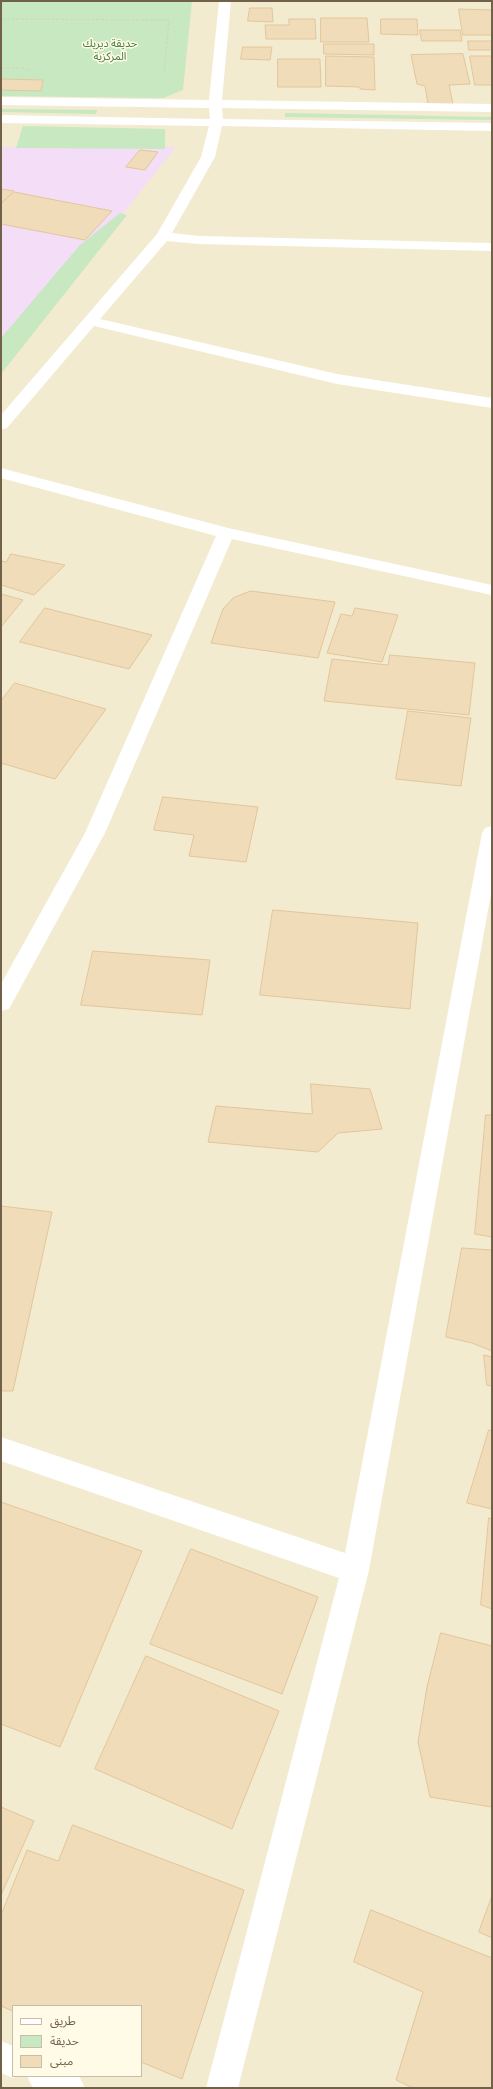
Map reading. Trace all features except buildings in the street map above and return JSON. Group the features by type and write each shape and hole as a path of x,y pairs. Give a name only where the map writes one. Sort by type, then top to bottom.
{"street":[{"path":"4,418 163,236 208,157 217,122 215,104 225,1"},
{"path":"1,101 492,108"},
{"path":"1,119 492,127"},
{"path":"163,236 199,240 492,247"},
{"path":"90,321 338,379 492,403"},
{"path":"1,473 226,533 492,590"},
{"path":"1,1003 96,833 226,533"},
{"path":"222,2088 355,1570 492,833"},
{"path":"1,1449 355,1570"},
{"path":"1,2056 12,2062"},
{"path":"45,2077 69,2088"}],"path":[{"path":"1,24 2,19 169,20 164,80"},
{"path":"1,68 24,68 32,71"}],"shaded area":[{"path":"1,1 492,1 492,2088 1,2088"},
{"path":"1,147 176,147 1,368"}],"green space":[{"name":"حديقة ديريك المركزية","path":"1,1 192,1 183,90 163,98 1,96"},
{"path":"1,109 97,110 96,114 1,112"},
{"path":"285,113 492,117 492,120 285,117"},
{"path":"23,126 165,129 165,149 16,148"},
{"path":"120,213 127,215 1,374 1,338 80,245"}]}
